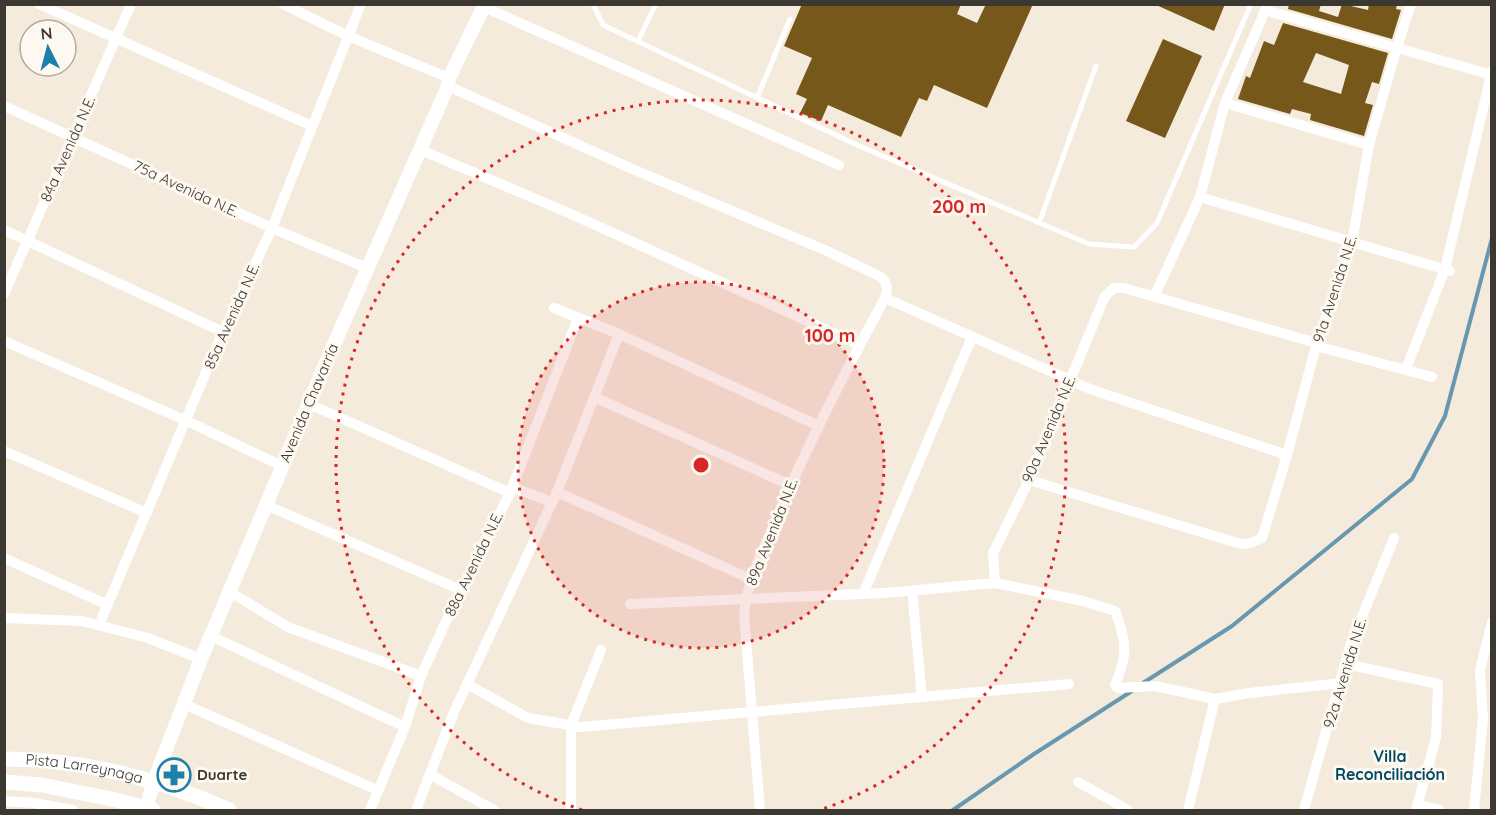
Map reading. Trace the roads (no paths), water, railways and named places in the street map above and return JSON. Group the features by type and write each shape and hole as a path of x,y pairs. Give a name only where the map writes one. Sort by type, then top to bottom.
{"main road":[{"name":"Pista Larreynaga","path":"4,759 52,762 154,781 229,810"},
{"name":"Pista Larreynaga","path":"4,782 42,785 149,809"}],"street":[{"path":"39,4 312,126"},
{"name":"84a Avenida N.E.","path":"4,294 131,4"},
{"path":"283,4 630,168 827,251 881,277 888,290 885,298 1090,389 1287,455"},
{"name":"85a Avenida N.E.","path":"99,625 223,332 272,228 361,4"},
{"name":"91a Avenida N.E.","path":"1029,480 1241,544 1251,543 1262,537 1316,346 1352,242 1369,145 1411,4"},
{"path":"484,6 839,165"},
{"name":"Avenida Chavarría","path":"149,809 154,781 201,659 328,358 484,6"},
{"path":"1406,369 1447,270 1491,74 1267,7 1225,103 1200,197 1154,297 1317,343 1316,346 1432,377"},
{"path":"1225,103 1369,145"},
{"name":"75a Avenida N.E.","path":"4,106 272,228 369,269"},
{"path":"421,150 571,214 860,345"},
{"path":"1200,197 1447,270"},
{"path":"4,230 223,332"},
{"name":"90a Avenida N.E.","path":"995,583 993,553 1029,480 1105,296 1114,288 1124,288 1154,297"},
{"name":"89a Avenida N.E.","path":"760,810 744,615 746,599 751,579 790,485 885,298"},
{"path":"554,308 619,334 819,426"},
{"name":"88a Avenida N.E.","path":"369,810 405,727 421,676 511,490 578,318"},
{"path":"416,810 454,712 557,492 619,334"},
{"path":"863,594 972,337"},
{"path":"4,341 187,421 282,466"},
{"path":"594,397 790,485"},
{"path":"309,404 511,490 551,502"},
{"path":"4,451 147,513"},
{"path":"557,492 751,579"},
{"path":"266,504 461,590"},
{"name":"92a Avenida N.E.","path":"1304,810 1354,636 1394,538"},
{"path":"4,558 108,605"},
{"path":"630,604 863,594 995,583 1083,601 1115,611 1125,636 1124,664 1115,685 1118,688 1155,686 1215,699 1341,683"},
{"path":"912,591 922,697"},
{"path":"230,592 288,627 421,676"},
{"path":"4,618 82,621 148,638 201,659"},
{"path":"1474,810 1487,719 1480,670 1491,622"},
{"path":"211,636 405,727"},
{"path":"570,810 571,725 601,650"},
{"path":"1346,664 1438,684 1436,738 1416,808 1439,810"},
{"path":"467,684 528,718 581,727 1069,684"},
{"path":"1188,810 1215,699"},
{"path":"184,704 377,790"},
{"path":"430,775 494,810"},
{"path":"1078,782 1128,810"},
{"path":"4,801 34,803 73,810"}],"lane":[{"path":"593,4 603,25 857,146 1089,244 1134,247 1157,224 1251,4"},
{"path":"638,41 656,4"},
{"path":"757,98 790,19"},
{"path":"1039,223 1096,66"}],"waterway":[{"path":"1143,683 1232,626 1412,479 1445,416 1492,238"},
{"path":"953,810 1132,691"}],"place":[{"name":"Duarte","path":"174,775"}],"district":[{"name":"Villa Reconciliación","path":"1390,765"}]}
